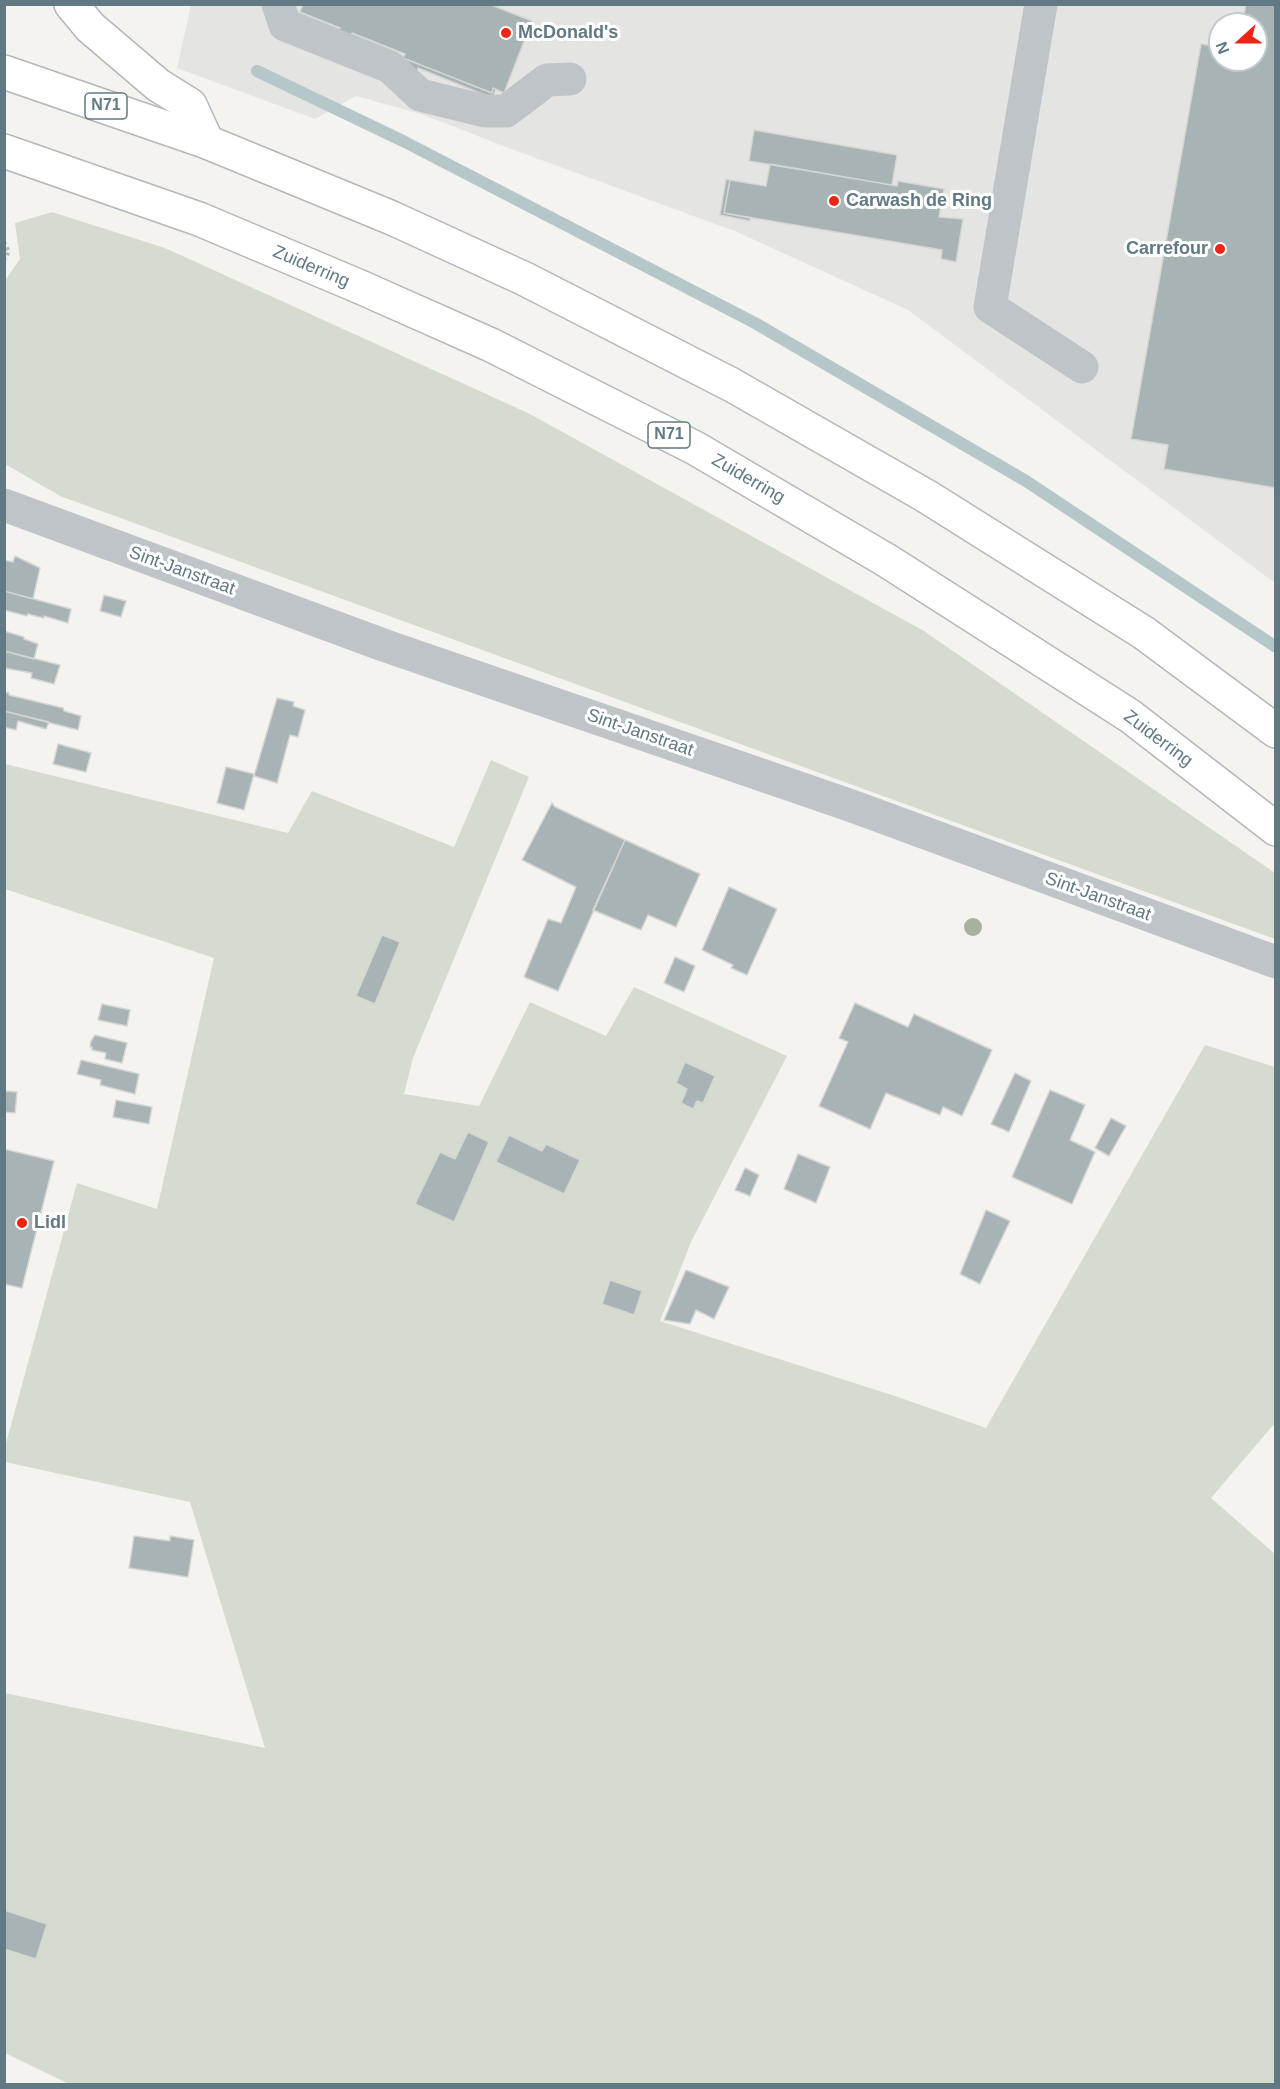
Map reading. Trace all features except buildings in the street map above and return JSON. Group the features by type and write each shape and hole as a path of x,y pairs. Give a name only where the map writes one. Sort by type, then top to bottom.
{"main road":[{"path":"71,4 90,27 158,86 190,105 207,142"},
{"name":"N71","path":"4,72 207,142 392,218 525,279 732,385 926,496 1144,633 1275,731"},
{"name":"Zuiderring","path":"4,151 199,219 358,286 491,345 695,448 886,560 1130,716 1275,829"}],"street":[{"path":"253,4 262,17 282,15 390,67 420,95 485,111 506,111 547,80 570,79"},
{"path":"1041,4 990,307 1082,367"},
{"name":"Sint-Janstraat","path":"4,505 386,646 852,806 1275,962"}],"path":[{"path":"4,243 9,252 4,260"}],"shaded area":[{"path":"191,5 1275,5 1275,583 908,310 737,232 424,115 356,96 315,119 177,68"},
{"path":"52,212 165,248 528,413 924,631 1275,873 1275,939 60,496 5,464 4,282 20,259 15,223"},
{"path":"491,760 529,777 413,1058 404,1094 479,1106 530,1002 606,1036 634,987 787,1056 691,1242 660,1321 898,1397 986,1428 1205,1045 1275,1067 1275,1423 1211,1498 1275,1554 1275,2084 69,2084 5,2053 5,1693 265,1748 190,1502 5,1462 5,1447 77,1183 157,1209 214,958 5,889 5,764 288,833 312,791 454,847"}],"waterway":[{"path":"257,71 403,141 755,323 1026,481 1276,647"}],"place":[{"name":"McDonald's","path":"506,33"},
{"name":"Carwash de Ring","path":"834,201"},
{"name":"Carrefour","path":"1220,249"},
{"name":"Lidl","path":"22,1223"}]}
